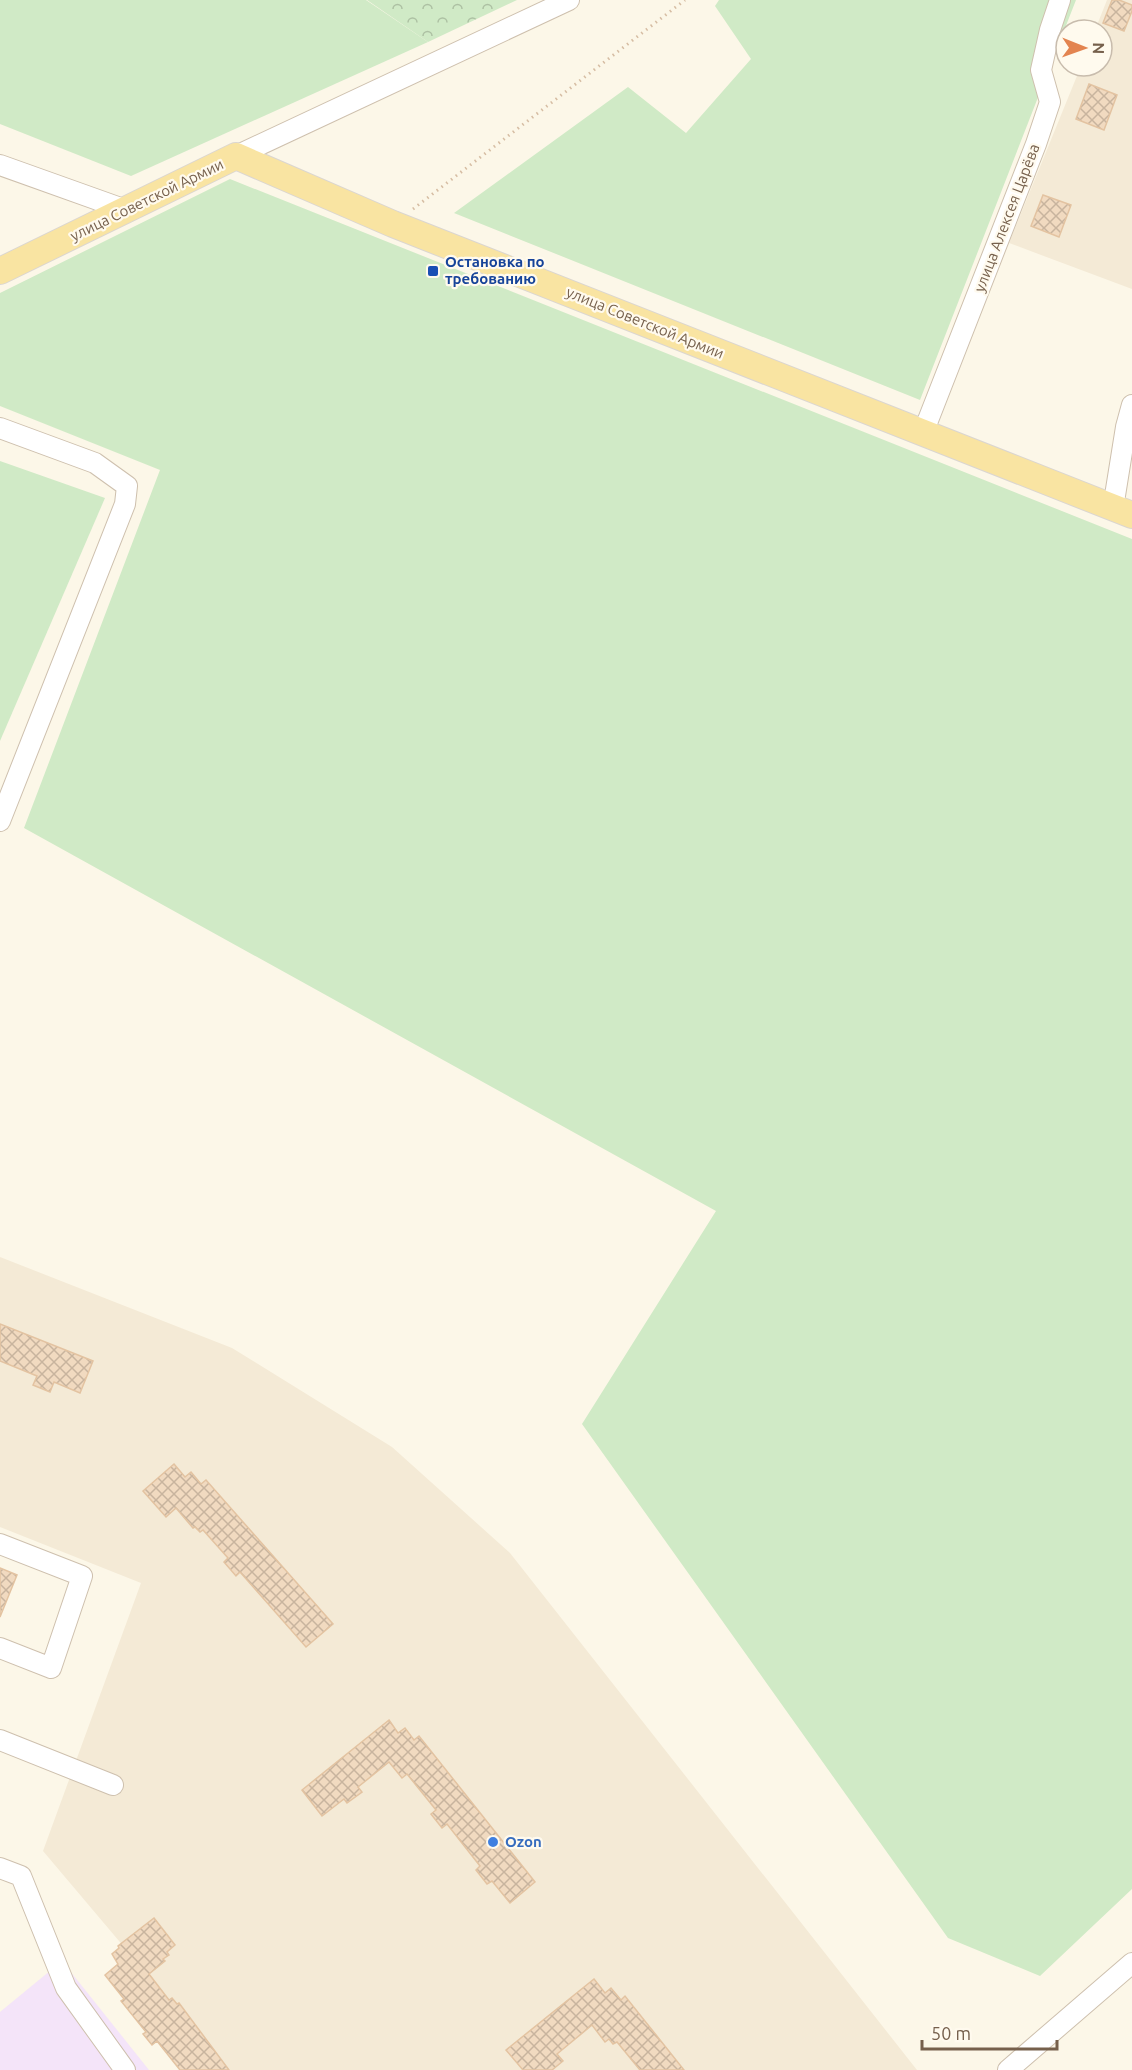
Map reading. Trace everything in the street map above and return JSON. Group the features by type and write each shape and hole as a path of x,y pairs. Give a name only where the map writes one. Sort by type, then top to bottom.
{"main road":[{"name":"улица Советской Армии","path":"0,271 236,156 393,224 1123,511"}],"street":[{"path":"236,156 569,0"},
{"name":"улица Алексея Царёва","path":"923,433 1036,144 1050,102 1041,70 1060,0"},
{"path":"0,165 126,210"},
{"path":"1123,511 1126,427 1132,405"},
{"path":"0,428 95,463 127,486 125,504 0,821"},
{"path":"0,1544 82,1576 51,1668 0,1648"},
{"path":"0,1740 113,1785"},
{"path":"0,1868 21,1876 66,1988 125,2070"},
{"path":"1008,2070 1132,1963"}],"path":[{"path":"393,224 686,0"}],"shaded area":[{"path":"1107,0 1132,0 1132,289 1009,243 1076,78 1114,78 1114,18 1100,18"},
{"path":"0,1257 232,1348 392,1447 510,1553 917,2070 228,2070 43,1851 141,1583 0,1527"},
{"path":"62,1961 149,2070 0,2070 0,2012"}],"green space":[{"path":"0,0 366,0 428,42 131,176 0,124"},
{"path":"367,0 517,0 428,42"},
{"path":"719,0 1076,0 1069,18 1054,18 1054,56 920,400 454,213 628,87 686,133 751,59 715,6"},
{"path":"230,179 1132,539 1132,1889 1040,1976 948,1938 582,1424 716,1211 24,828 160,470 0,406 0,293"},
{"path":"0,461 105,498 0,741"}],"building":[{"path":"1112,0 1132,5 1124,31 1114,27 1114,18 1105,18"},
{"path":"1089,84 1117,95 1104,130 1076,119"},
{"path":"1043,195 1071,205 1059,237 1031,226"},
{"path":"0,1324 93,1361 80,1393 54,1382 50,1392 33,1385 37,1376 0,1361"},
{"path":"174,1464 185,1477 191,1472 201,1484 206,1480 333,1624 306,1647 240,1572 236,1576 224,1562 228,1558 203,1530 200,1532 195,1527 193,1528 176,1508 166,1517 143,1491"},
{"path":"0,1568 17,1575 0,1617"},
{"path":"389,1720 398,1733 405,1728 414,1740 419,1736 535,1882 510,1903 492,1881 487,1884 476,1870 480,1866 447,1824 442,1828 431,1814 436,1810 407,1774 402,1778 389,1762 358,1787 362,1792 347,1803 344,1799 322,1816 302,1790"},
{"path":"154,1918 175,1945 167,1952 169,1955 163,1959 165,1961 149,1974 169,2000 172,1998 177,2004 179,2003 229,2070 180,2070 157,2041 152,2045 143,2034 146,2032 121,2001 124,1999 105,1975 118,1964 112,1954 119,1948 118,1946"},
{"path":"594,1979 605,1993 611,1988 621,2000 625,1996 684,2070 640,2070 617,2042 613,2044 609,2039 605,2042 592,2025 557,2054 563,2061 552,2070 523,2070 506,2050"}],"place":[{"name":"Остановка по требованию","path":"433,271"},
{"name":"Ozon","path":"493,1842"}]}
